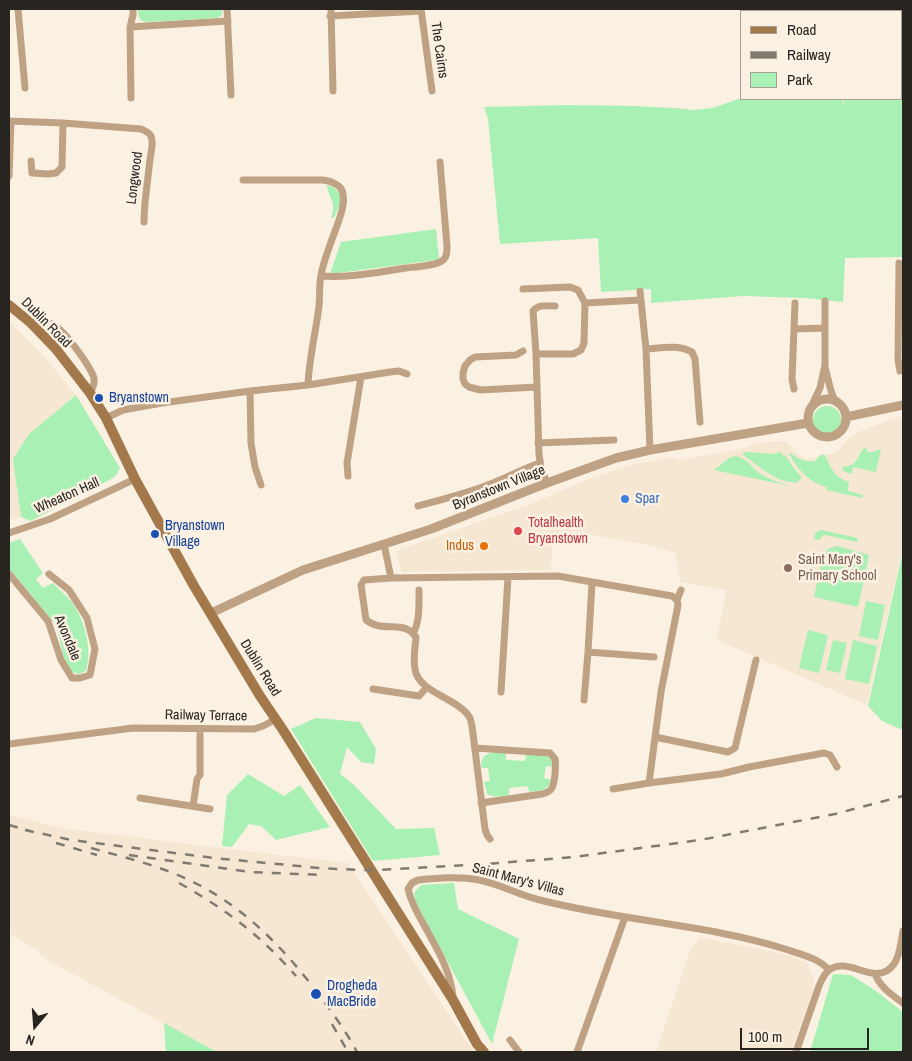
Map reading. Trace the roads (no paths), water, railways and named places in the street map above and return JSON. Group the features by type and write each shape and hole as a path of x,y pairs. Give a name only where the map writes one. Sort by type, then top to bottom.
{"main road":[{"name":"Dublin Road","path":"9,305 31,323 56,349 90,393 106,418 135,479 249,678 484,1052"}],"street":[{"path":"18,9 25,88"},
{"path":"131,98 130,27 133,9"},
{"path":"226,9 231,95"},
{"name":"The Cairns","path":"333,91 330,13 421,10 432,91"},
{"path":"130,27 228,21"},
{"name":"Longwood","path":"9,176 10,121 141,129 148,132 152,145 144,222"},
{"path":"31,161 32,173 56,173 62,167 63,123"},
{"path":"321,276 336,277 412,267 438,263 444,259 447,253 447,246 440,162"},
{"path":"243,180 323,180 333,183 341,188 343,192 343,205 324,259 308,385"},
{"path":"899,263 901,317 898,360 900,371"},
{"path":"523,288 570,287 578,290 585,303 584,343 581,350 573,354 536,354"},
{"path":"640,291 646,349 650,450"},
{"path":"585,303 641,300"},
{"path":"825,301 825,365 820,388 809,412 808,423 818,436 829,438 840,433 846,423 846,417 842,407 835,401 825,365"},
{"path":"794,389 792,379 795,303"},
{"path":"547,483 540,463 538,444 533,311 541,306 556,306"},
{"path":"31,323 50,323 55,325 75,347 94,379 94,385 90,393"},
{"path":"794,329 825,328"},
{"path":"646,349 679,347 692,352 695,358 700,422"},
{"path":"522,351 516,355 475,357 465,366 463,379 465,384 480,390 537,387"},
{"path":"106,418 123,410 250,391 308,385 399,371 407,374"},
{"path":"348,476 347,464 361,377"},
{"path":"250,391 251,442 255,467 261,485"},
{"path":"811,408 822,400 835,401"},
{"path":"846,417 903,405"},
{"name":"Byranstown Village","path":"211,614 303,570 432,529 580,470 616,458 650,450 808,423"},
{"path":"538,444 614,440"},
{"path":"418,506 477,489 540,463"},
{"name":"Wheaton Hall","path":"9,533 50,519 135,479"},
{"path":"384,544 391,578"},
{"name":"Avondale","path":"9,574 48,621 61,660 72,678 90,675 95,649 86,618 69,590 49,574"},
{"path":"501,692 508,576"},
{"path":"490,839 484,829 475,748 469,717 459,707 427,687 419,679 415,670 416,637 409,630 399,627 372,625 366,620 361,585 364,580 558,576 672,596 677,600"},
{"path":"584,700 592,583"},
{"path":"413,634 419,614 419,590"},
{"path":"649,783 661,692 678,605 677,600 681,590"},
{"path":"588,652 654,657"},
{"path":"655,737 728,752 735,748 756,660"},
{"path":"373,689 419,696 427,687"},
{"name":"Railway Terrace","path":"9,744 133,728 254,729 276,720"},
{"path":"193,806 197,779 200,775 200,728"},
{"path":"475,748 550,753 555,759 553,785 548,792 481,803"},
{"path":"612,789 720,774 824,754 830,755 837,767"},
{"path":"140,798 210,809"},
{"name":"Saint Mary's Villas","path":"453,1000 447,969 416,911 408,889 412,883 418,880 464,878 480,880 538,900 758,941 824,963 829,970"},
{"path":"577,1052 625,916"},
{"path":"796,1052 819,986 829,970 836,967 850,967 863,972 884,973 894,964 898,957 903,931"},
{"path":"875,974 877,980 889,993 903,1003"},
{"path":"510,1040 519,1052"}],"railway":[{"path":"25,830 71,840 214,858 319,868 380,870 574,857 700,840 835,814 903,796"},
{"path":"9,825 30,831"},
{"path":"56,843 97,855"},
{"path":"91,848 173,873 199,885 233,906 264,932 291,961 333,1014 357,1052"},
{"path":"129,855 250,872 323,875"},
{"path":"179,883 228,913 242,924 283,961 296,976"},
{"path":"332,1024 348,1052"}],"place":[{"name":"Bryanstown","path":"99,398"},
{"name":"Spar","path":"625,499"},
{"name":"Totalhealth Bryanstown","path":"518,531"},
{"name":"Bryanstown Village","path":"155,534"},
{"name":"Indus","path":"484,546"},
{"name":"Saint Mary's Primary School","path":"788,568"},
{"name":"Drogheda MacBride","path":"316,994"}]}
